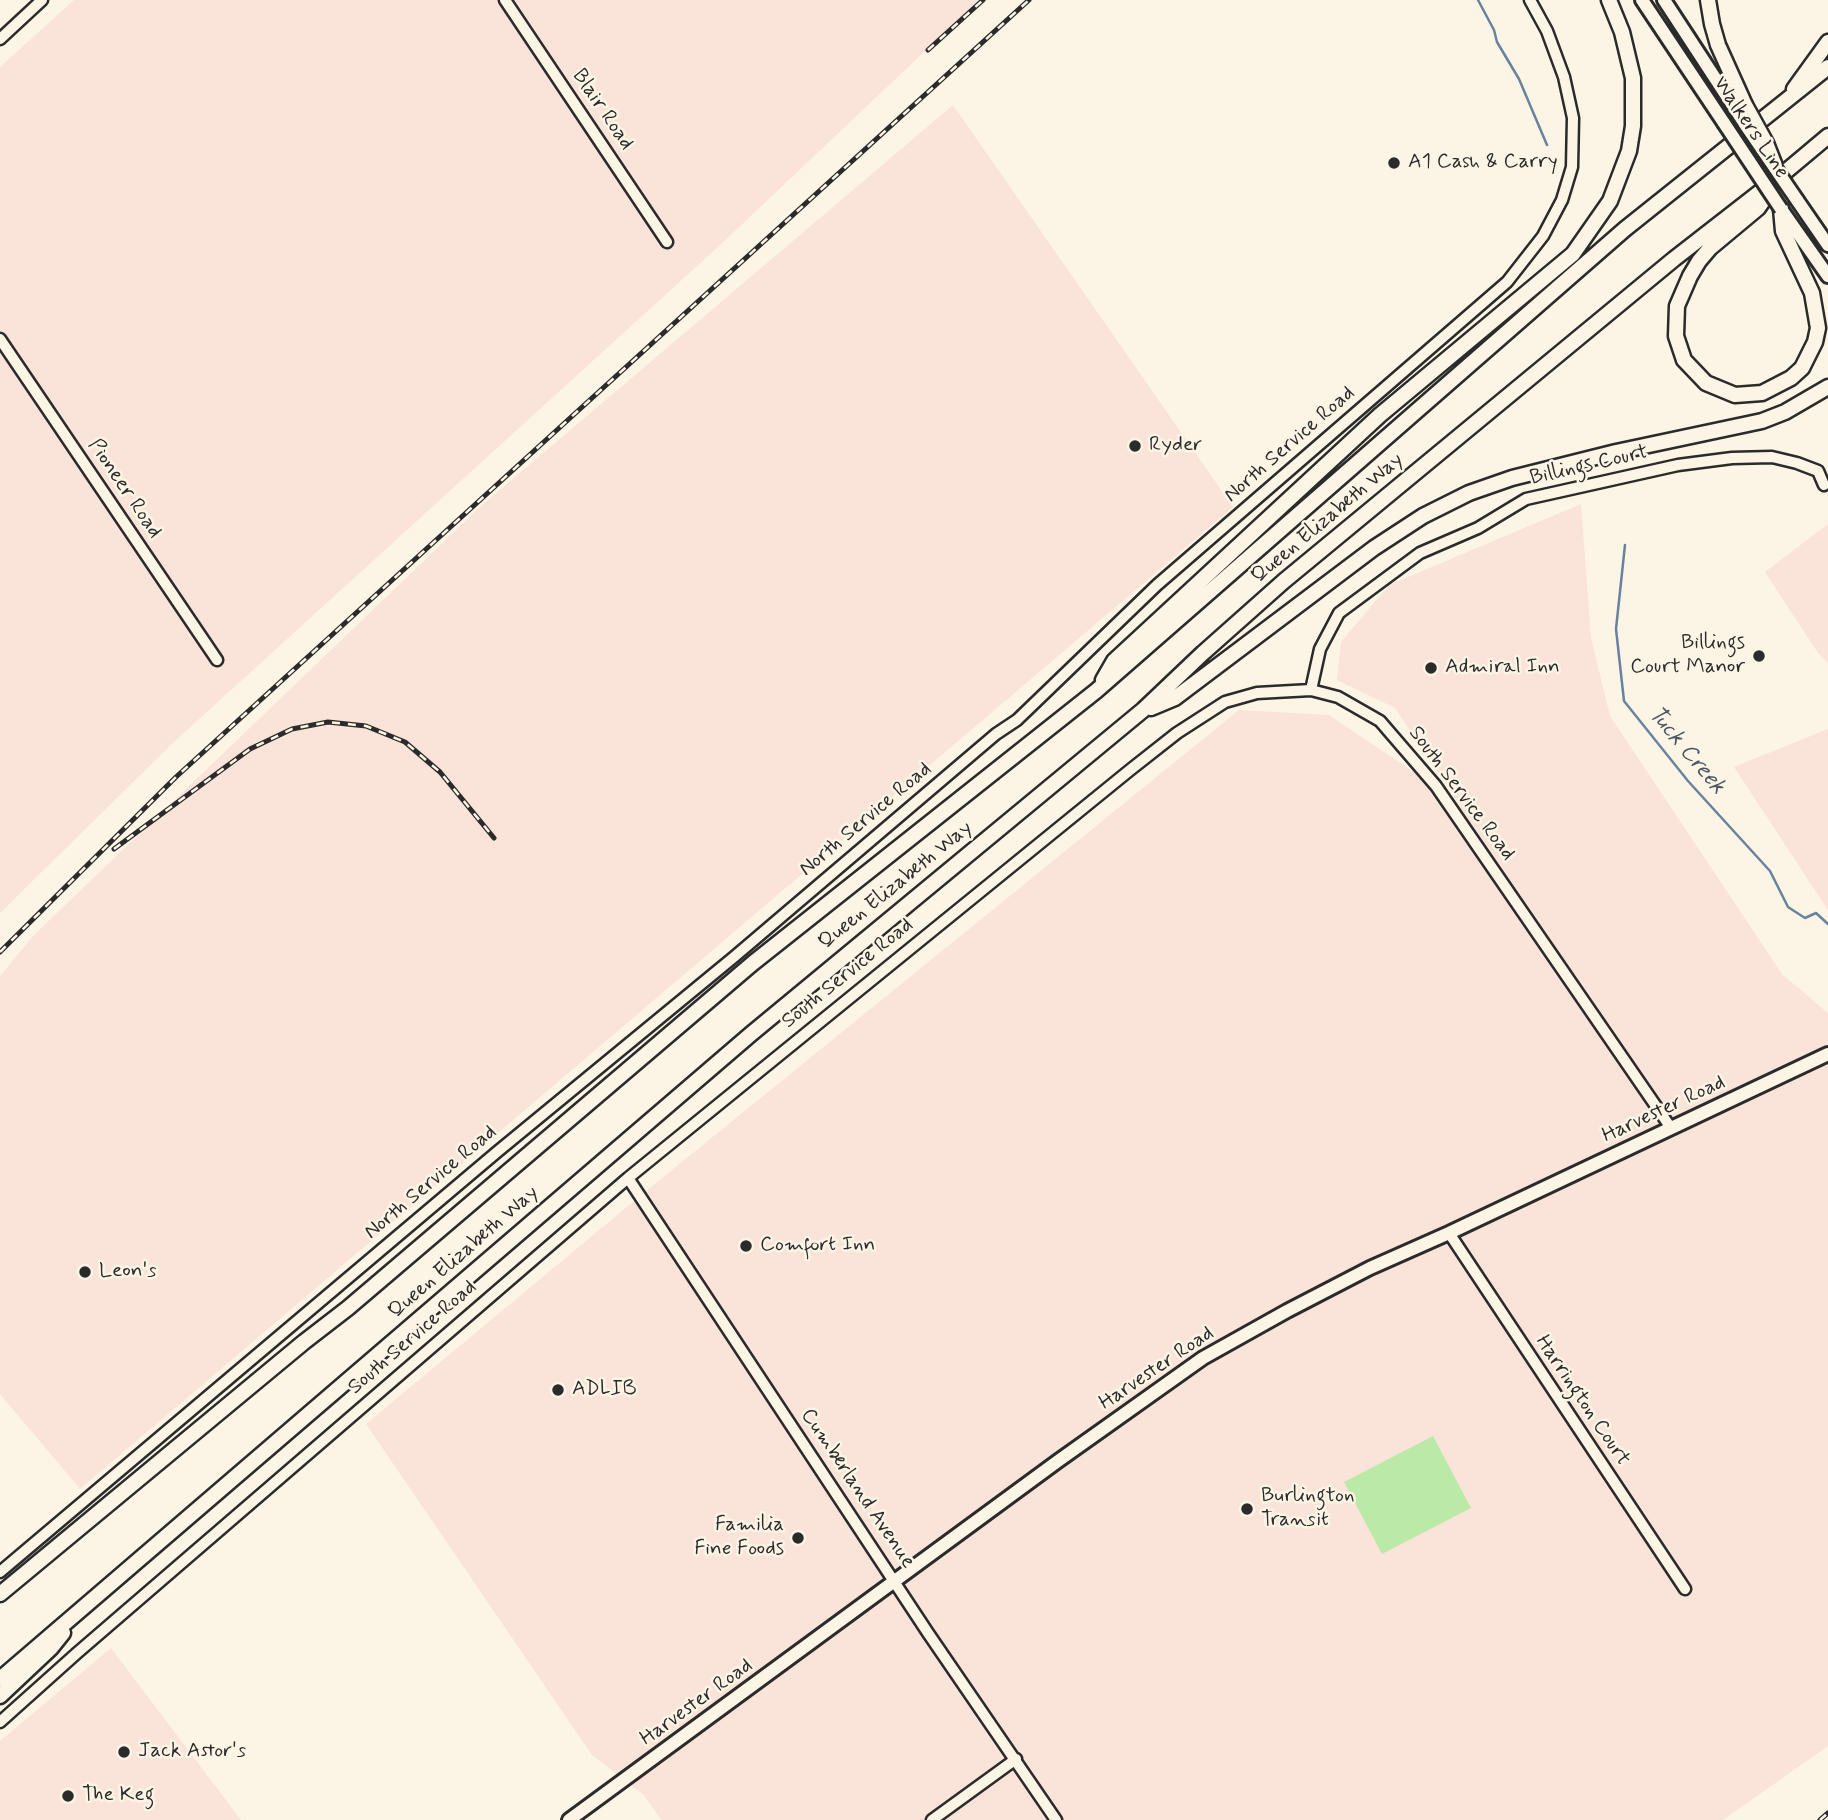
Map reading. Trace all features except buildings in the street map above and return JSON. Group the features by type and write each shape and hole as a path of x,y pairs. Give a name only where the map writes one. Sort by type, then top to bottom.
{"highway":[{"path":"1096,691 1114,661 1380,415 1573,254 1610,201 1629,151 1633,126 1633,78 1622,32 1609,0"},
{"path":"1709,0 1718,45 1745,105 1766,143 1777,172 1758,208 1710,248 1699,261 1689,276 1677,306 1676,336 1684,360 1706,383 1735,395 1762,393 1791,378 1802,368 1815,342 1818,328 1812,293 1783,230 1781,209"},
{"path":"1625,229 1792,92 1828,42"},
{"name":"Queen Elizabeth Way","path":"0,1594 348,1308 753,963 1096,691 1625,229 1828,67"},
{"name":"Queen Elizabeth Way","path":"0,1679 751,1034 1143,710 1284,581 1777,172 1828,136"},
{"path":"1143,710 1175,698 1374,548 1423,516 1469,493 1512,478 1616,452 1762,421 1785,412 1828,387"},
{"path":"0,1696 51,1648 76,1614"}],"main road":[{"name":"Walkers Line","path":"1642,0 1828,276"},
{"name":"Walkers Line","path":"1664,0 1828,245"},
{"name":"Harvester Road","path":"569,1820 1203,1359 1370,1268 1828,1054"}],"street":[{"path":"0,39 42,0"},
{"name":"Blair Road","path":"506,0 667,242"},
{"name":"North Service Road","path":"0,1572 996,734 1017,720 1157,585 1507,282 1543,236 1562,200 1572,167 1573,118 1564,76 1547,31 1530,0"},
{"name":"Pioneer Road","path":"0,339 217,660"},
{"name":"Billings Court","path":"1311,690 1320,649 1339,613 1420,553 1478,528 1526,499 1678,465 1732,458 1772,457 1797,463 1818,471 1824,485"},
{"name":"South Service Road","path":"1,1723 76,1653 628,1178 1177,733 1225,702 1243,696 1284,690 1311,690 1338,697 1380,721 1436,786 1671,1128"},
{"name":"Cumberland Avenue","path":"628,1178 928,1633 1056,1820"},
{"name":"Harrington Court","path":"1449,1233 1685,1589"},
{"path":"932,1820 1016,1759"}],"shaded area":[{"path":"74,0 979,0 718,247 175,741 0,913 0,67"},
{"path":"953,105 1233,507 80,1489 0,1394 0,976 34,935 482,505"},
{"path":"1581,504 1591,638 1610,716 1782,974 1828,1013 1828,1746 1723,1820 661,1820 644,1795 592,1755 366,1424 646,1191 1239,710 1329,715 1457,801 1395,708 1337,680 1341,642 1389,585"},
{"path":"1828,524 1828,663 1818,653 1765,572"},
{"path":"1828,729 1828,910 1734,767"},
{"path":"111,1648 241,1820 0,1820 0,1741"}],"green space":[{"path":"1433,1436 1471,1508 1382,1554 1344,1482"}],"waterway":[{"name":"Tuck Creek","path":"1478,0 1494,30 1497,42 1519,79 1547,145"},
{"name":"Tuck Creek","path":"1625,545 1616,629 1624,701 1688,781 1770,871 1788,907 1805,918 1816,913 1828,924"}],"railway":[{"path":"928,50 983,0"},
{"path":"0,952 176,777 1029,0"},
{"path":"114,849 250,749 292,729 328,722 366,726 405,742 440,772 494,838"},
{"path":"1820,1820 1828,1813"}],"place":[{"name":"A1 Cash & Carry","path":"1394,163"},
{"name":"Ryder","path":"1135,446"},
{"name":"Billings Court Manor","path":"1759,656"},
{"name":"Admiral Inn","path":"1431,668"},
{"name":"Comfort Inn","path":"746,1246"},
{"name":"Leon's","path":"85,1272"},
{"name":"ADLIB","path":"558,1390"},
{"name":"Burlington Transit","path":"1247,1509"},
{"name":"Familia Fine Foods","path":"798,1538"},
{"name":"Jack Astor's","path":"124,1752"},
{"name":"The Keg","path":"68,1796"}]}
